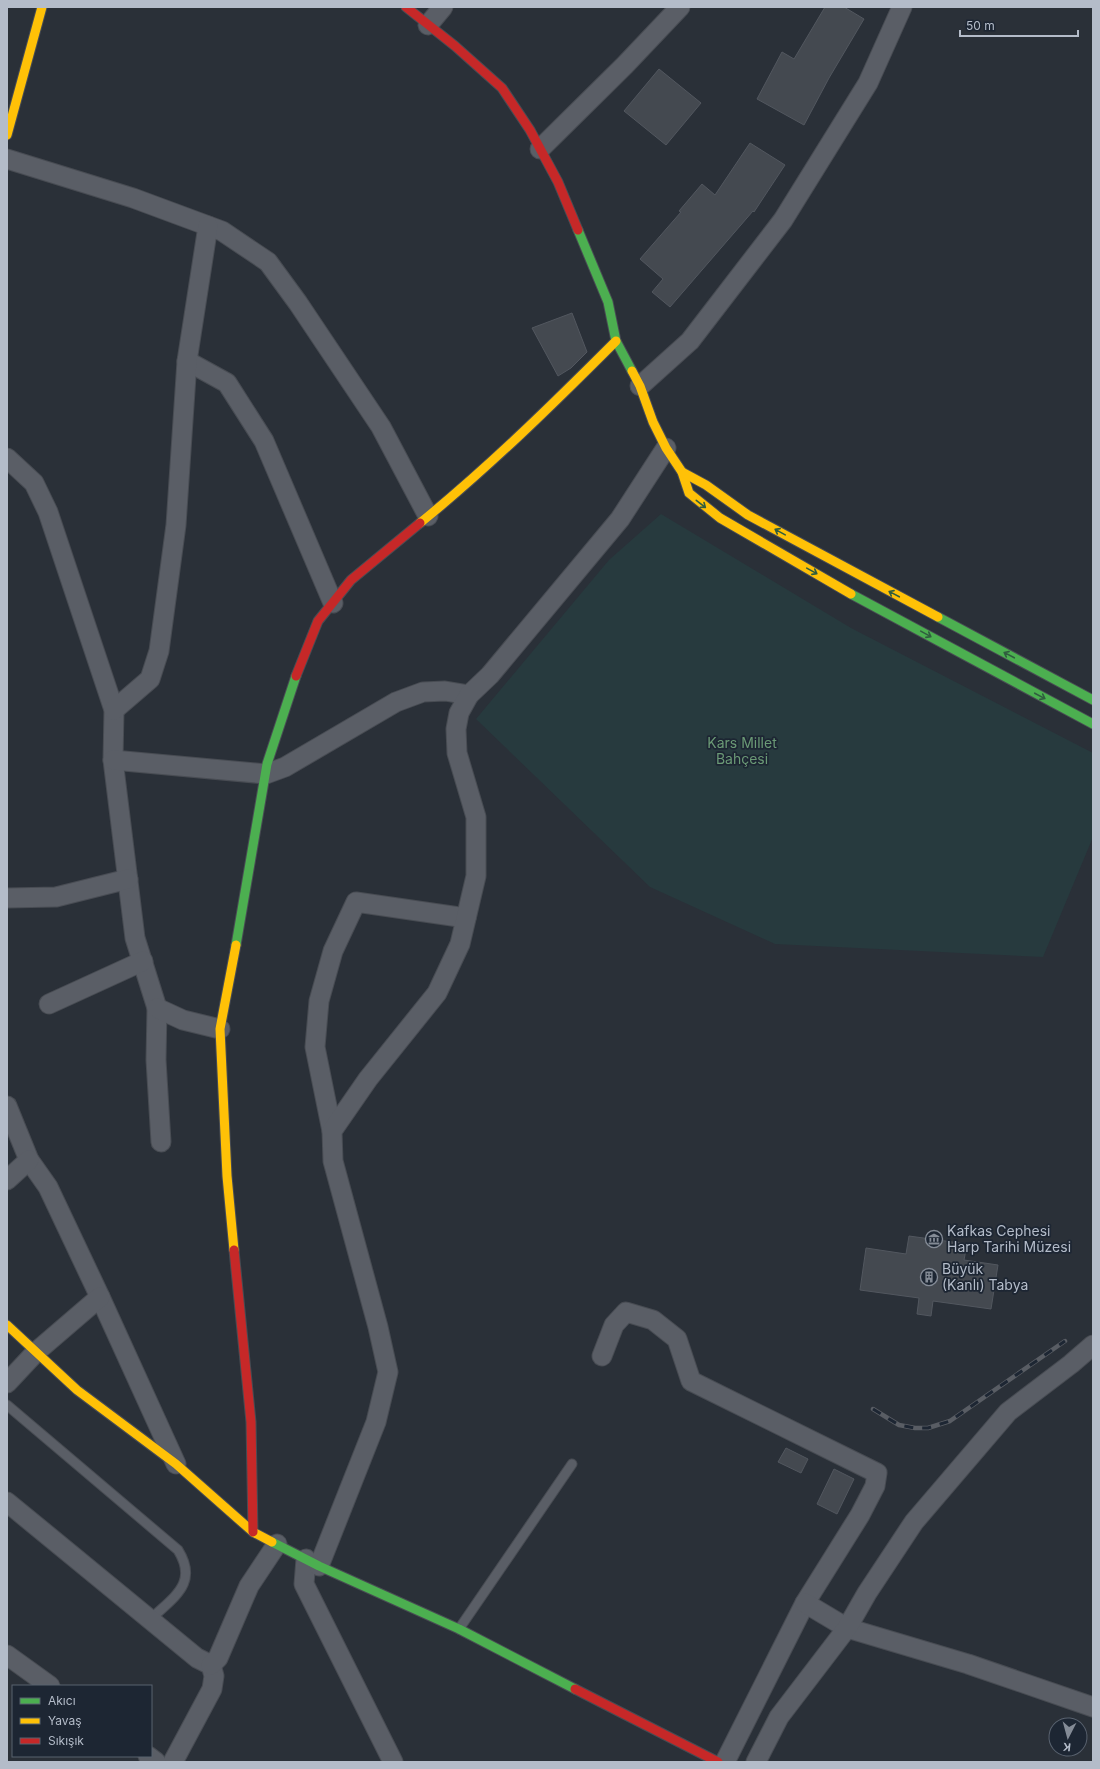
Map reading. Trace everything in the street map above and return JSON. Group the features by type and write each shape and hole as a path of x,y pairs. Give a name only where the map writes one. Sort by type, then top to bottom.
{"street":[{"path":"7,135 42,7"},
{"path":"406,7 455,46 502,88 530,130 558,182 608,302 616,341 640,386 652,422 666,448 682,472 689,493 720,518 852,594 1093,724"},
{"path":"428,25 442,7"},
{"path":"540,149 626,65 680,7"},
{"path":"640,386 690,341 783,220 868,83 902,7"},
{"path":"7,159 133,198 222,231 268,262 298,303 381,427 428,516"},
{"path":"114,710 150,679 160,651 176,525 187,361 208,226"},
{"path":"253,1532 250,1422 227,1176 220,1029 232,971 267,764 299,667 318,621 351,580 472,479 569,388 616,341"},
{"path":"187,361 227,383 264,441 333,603"},
{"path":"332,1131 368,1079 437,993 460,944 476,876 476,817 457,753 456,729 459,713 469,696 490,675 620,519 666,448"},
{"path":"7,458 34,483 48,512 114,710 113,760 135,938 157,1008 156,1060 161,1142"},
{"path":"682,472 706,485 748,515 1093,700"},
{"path":"113,760 266,774 285,767 396,702 423,692 445,691 469,696"},
{"path":"7,898 56,897 128,879"},
{"path":"393,1762 304,1584 376,1422 388,1372 378,1327 333,1161 332,1131 315,1047 319,1001 333,951 356,902 466,918"},
{"path":"49,1004 143,960"},
{"path":"157,1008 183,1020 220,1029"},
{"path":"7,1106 29,1160 48,1187 176,1464"},
{"path":"7,1180 29,1160"},
{"path":"7,1383 36,1352 100,1297"},
{"path":"602,1356 614,1324 626,1312 653,1320 677,1339 691,1381 877,1473 875,1486 860,1515 805,1603 725,1762"},
{"path":"7,1325 77,1390 176,1464 253,1532 313,1563 459,1629 718,1762"},
{"path":"756,1762 779,1717 847,1628 914,1522 1008,1412 1071,1364 1093,1345"},
{"path":"7,1502 197,1658 210,1665 214,1676 212,1689 173,1762"},
{"path":"210,1665 218,1658 249,1586 277,1544"},
{"path":"805,1603 847,1628 968,1664 1093,1707"},
{"path":"7,1655 49,1685"}],"lane":[{"path":"7,1405 178,1550 185,1560 187,1573 185,1584 150,1620"},
{"path":"459,1629 572,1464"}],"green space":[{"name":"Kars Millet Bahçesi","path":"661,514 851,628 1093,753 1093,837 1043,957 775,944 650,887 476,719 609,560"}],"building":[{"path":"825,7 844,7 864,19 829,78 804,125 757,99 782,52 794,59"},
{"path":"659,69 701,103 666,145 624,111"},
{"path":"750,143 785,165 754,212 753,211 670,307 652,292 663,279 640,259 681,212 679,211 702,184 715,195"},
{"path":"572,313 587,352 571,368 558,376 532,328"},
{"name":"Büyük (Kanlı) Tabya","path":"909,1236 967,1244 964,1260 998,1265 991,1309 933,1301 931,1316 917,1314 919,1298 860,1290 866,1248 906,1254"},
{"path":"786,1448 808,1459 801,1473 778,1462"},
{"path":"834,1469 854,1479 837,1514 817,1504"}],"railway":[{"path":"873,1409 899,1425 915,1428 928,1428 950,1421 1065,1341"}],"traffic: fast":[{"path":"578,230 608,302 616,341 632,371"},
{"path":"851,594 1093,724"},
{"path":"938,617 1093,700"},
{"path":"236,945 267,764 296,676"},
{"path":"272,1542 319,1566 459,1629 575,1689"}],"traffic: slow":[{"path":"7,135 42,7"},
{"path":"420,523 496,457 616,341"},
{"path":"632,371 640,386 653,422 666,448 682,472 689,493 720,518 851,594"},
{"path":"682,472 706,485 748,515 938,617"},
{"path":"234,1250 227,1176 220,1029 236,945"},
{"path":"7,1325 77,1390 176,1464 253,1532 272,1542"}],"traffic: jam":[{"path":"406,7 455,46 502,88 530,130 558,182 578,230"},
{"path":"296,676 318,621 351,580 420,523"},
{"path":"234,1250 251,1422 253,1532"},
{"path":"575,1689 718,1762"}],"place":[{"name":"Kafkas Cephesi Harp Tarihi Müzesi","path":"934,1239"},
{"name":"Büyük (Kanlı) Tabya","path":"929,1277"}]}
